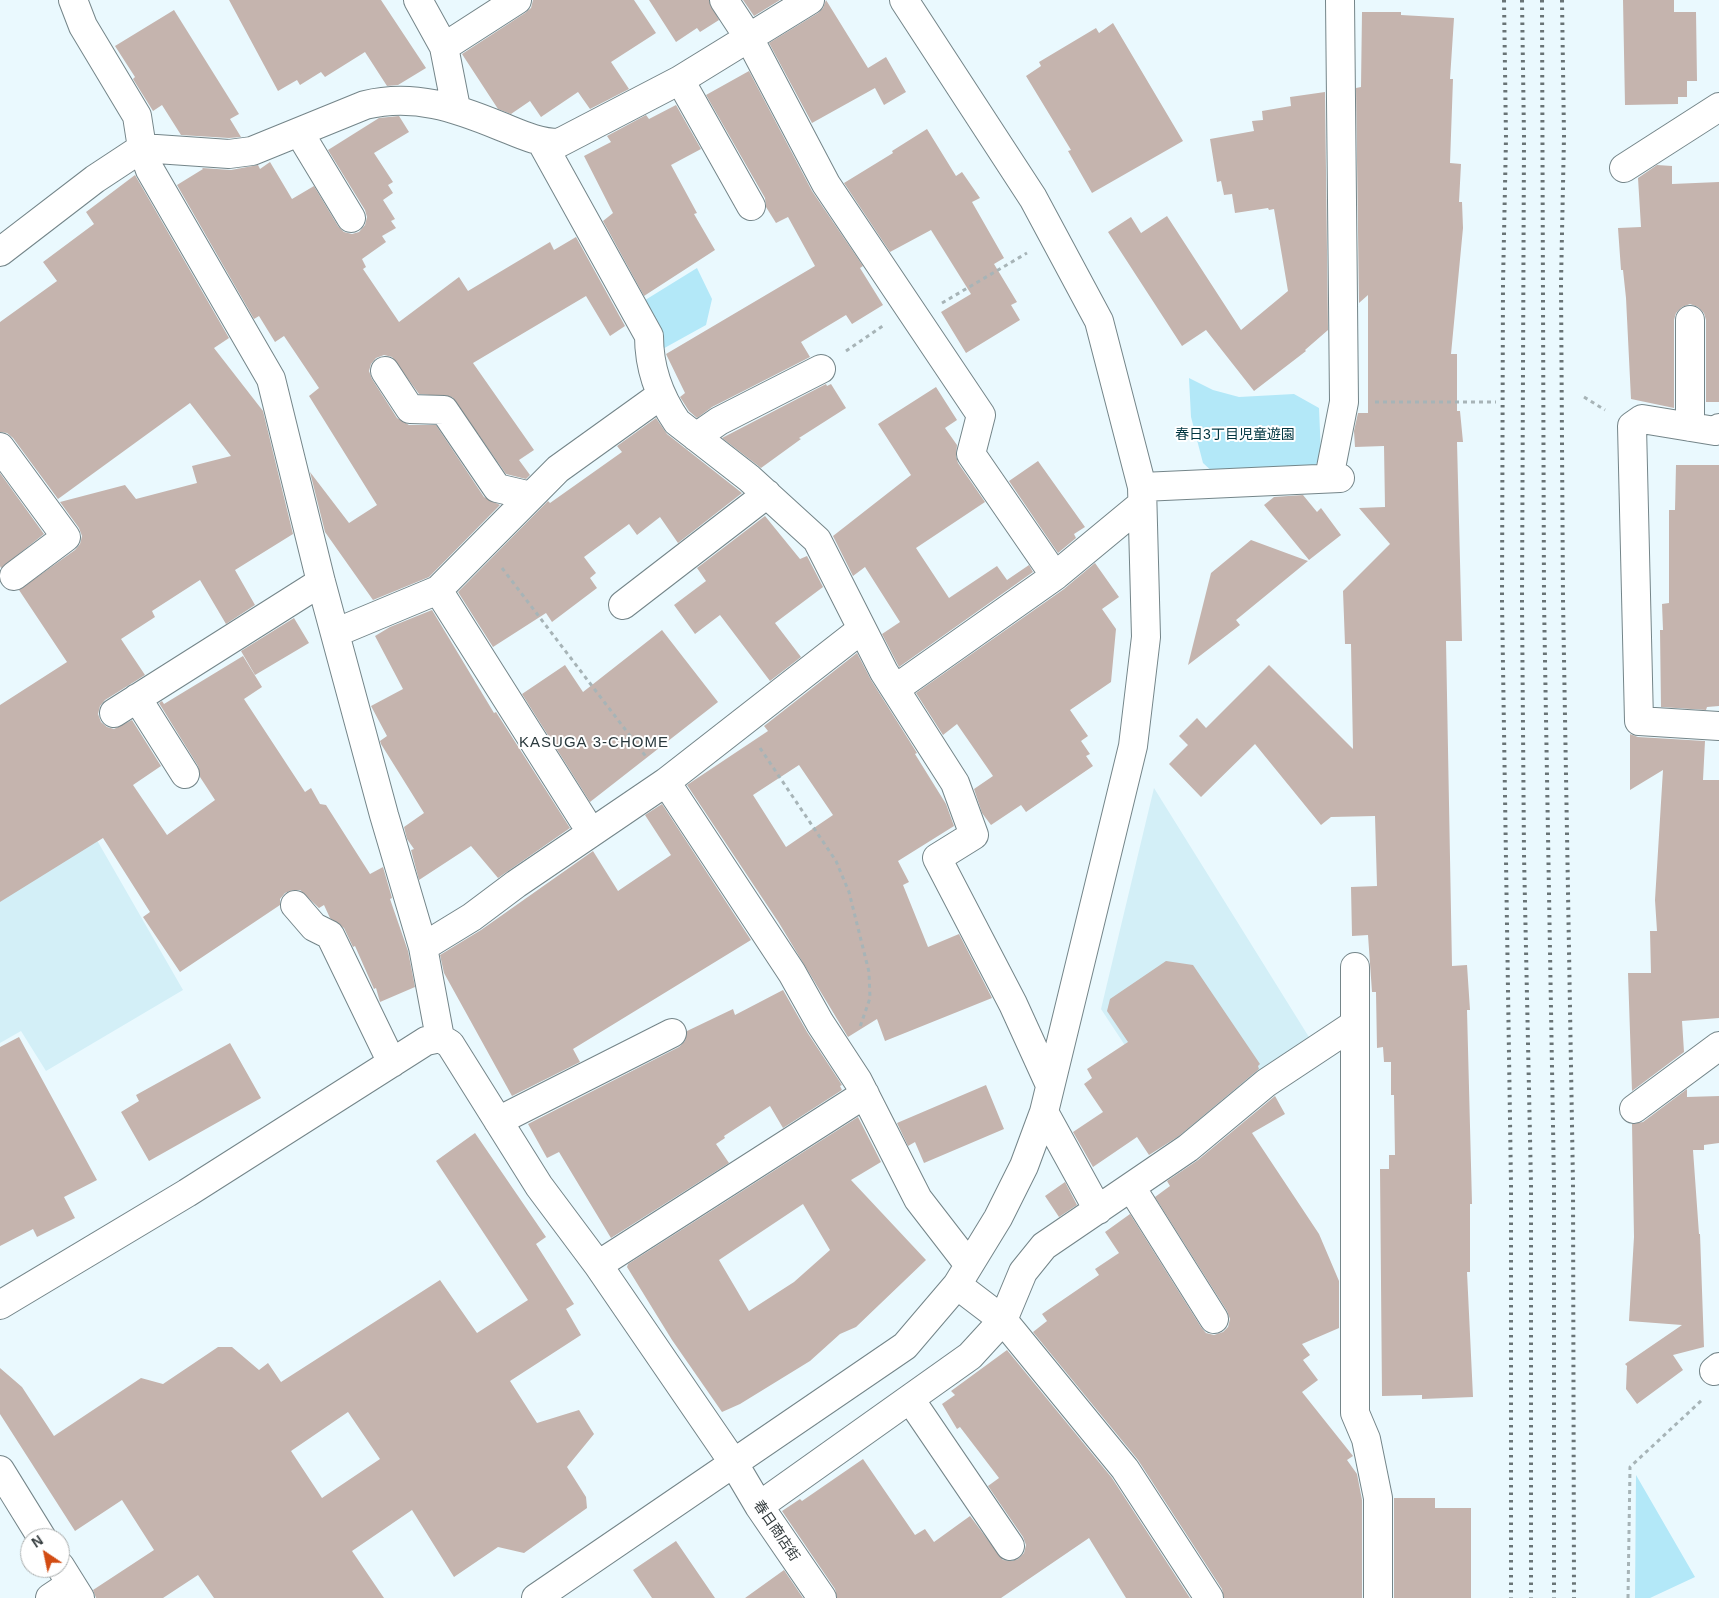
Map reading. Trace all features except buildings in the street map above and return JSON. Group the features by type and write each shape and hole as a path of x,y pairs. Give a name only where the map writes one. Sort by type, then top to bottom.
{"street":[{"path":"0,1305 188,1193 426,1041 440,1038 423,947 384,815 321,582 271,379 150,170 142,148 137,116 83,26 73,0"},
{"path":"418,0 444,47 456,108"},
{"path":"444,47 517,0"},
{"path":"724,0 749,38 826,184 981,415 971,454 1055,576"},
{"path":"0,252 96,179 142,148 229,154 252,150 366,104 384,100 428,102 456,108 542,143 559,143 680,80 810,0"},
{"path":"536,1598 905,1346 963,1275 998,1218 1020,1174 1044,1112 1049,1083 1134,746 1146,637 1142,495 1099,321 1033,198 904,0"},
{"path":"895,689 1055,576 1142,495 1334,478 1344,402 1340,0"},
{"path":"680,80 751,206"},
{"path":"1624,168 1719,107"},
{"path":"299,132 351,218"},
{"path":"542,143 649,336 649,353 661,395 677,422 767,494 817,540 895,689 955,783 974,835 937,858 1013,1004 1049,1083"},
{"path":"1690,320 1690,427"},
{"path":"696,437 719,421 821,369"},
{"path":"385,371 410,408 444,410 497,488 531,496"},
{"path":"335,633 438,590 558,469 661,395"},
{"path":"1719,428 1715,431 1642,419 1632,426 1639,721 1719,726"},
{"path":"0,447 66,537 14,576"},
{"path":"623,605 767,494"},
{"path":"114,713 321,582"},
{"path":"438,590 591,832"},
{"path":"423,947 472,917 516,884 666,782 862,629"},
{"path":"137,698 185,774"},
{"path":"666,782 792,973 840,1052 865,1094 918,1199 963,1275 1003,1320 1125,1469 1208,1598"},
{"path":"295,905 314,927 330,935 392,1063"},
{"path":"1355,967 1355,1413 1366,1440 1378,1498 1378,1598"},
{"path":"759,1506 970,1356 1003,1320 1023,1272 1044,1246 1188,1148 1266,1083 1355,1024"},
{"path":"498,1121 672,1033"},
{"name":"春日商店街","path":"440,1038 450,1044 539,1186 598,1265 733,1462 759,1506 822,1598"},
{"path":"1634,1109 1719,1046"},
{"path":"598,1265 865,1094"},
{"path":"1044,1112 1098,1210"},
{"path":"1131,1187 1214,1319"},
{"path":"910,1399 1010,1546"},
{"path":"0,1470 36,1528"}],"path":[{"path":"821,369 913,313 1054,237"},
{"path":"1344,402 1496,402"},
{"path":"484,544 666,782"},
{"path":"742,723 836,861 849,892 870,972 870,998 858,1034 840,1052"},
{"path":"1628,1598 1630,1467 1711,1392 1717,1369"}],"shaded area":[{"path":"52,762 183,990 46,1071 21,1031 0,1043 0,780"},
{"path":"1154,788 1312,1042 1186,1138 1101,1009"}],"green space":[{"path":"697,268 712,299 706,325 659,351 642,302"},
{"name":"春日3丁目児童遊園","path":"1189,378 1213,390 1239,397 1294,394 1319,408 1321,455 1315,466 1216,475 1203,463 1191,417"},
{"path":"1636,1475 1695,1577 1650,1598 1635,1598"}],"railway":[{"path":"1504,0 1506,138 1503,283 1502,601 1511,1184 1511,1598"},
{"path":"1522,0 1524,137 1522,601 1524,855 1531,1184 1531,1598"},
{"path":"1542,0 1544,601 1554,1184 1554,1598"},
{"path":"1562,0 1564,136 1561,283 1563,600 1573,1183 1574,1598"}],"district":[{"name":"KASUGA 3-CHOME","path":"594,743"}]}
